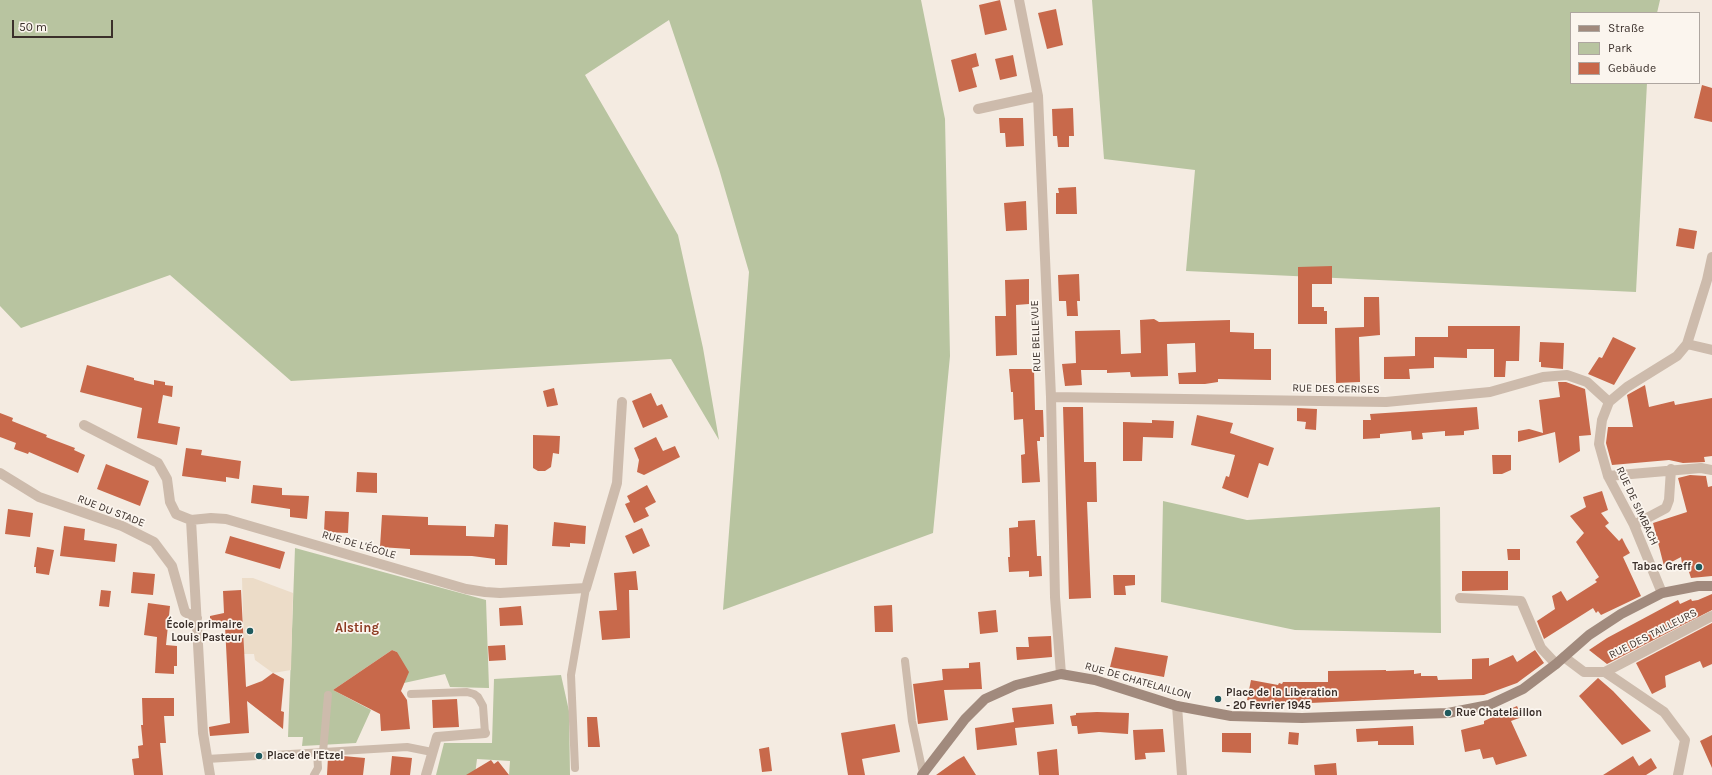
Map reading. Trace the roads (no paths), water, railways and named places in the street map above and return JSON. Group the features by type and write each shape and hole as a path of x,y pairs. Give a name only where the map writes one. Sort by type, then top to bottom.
{"main road":[{"name":"RUE DE CHATELAILLON","path":"922,774 965,719 986,699 1016,685 1061,674 1095,680 1177,706 1231,716 1302,718 1448,713 1489,705 1523,689 1560,661 1589,635 1621,614 1662,593 1698,586 1712,586"}],"street":[{"name":"RUE BELLEVUE","path":"1019,0 1038,96 1050,397 1055,597 1061,674"},
{"path":"978,109 1038,96"},
{"name":"RUE DE SIMBACH","path":"1662,593 1634,525 1608,476 1598,444 1602,420 1609,402 1627,387 1677,356 1687,344 1707,280 1712,257"},
{"path":"1687,344 1712,350"},
{"name":"RUE DES CERISES","path":"1050,397 1386,402 1490,392 1543,377 1567,375 1587,382 1609,402"},
{"path":"586,588 617,484 622,402"},
{"path":"84,425 158,463 168,479 170,502 176,514 191,520 203,733 210,775"},
{"path":"1608,476 1701,468 1712,470"},
{"path":"1634,525 1666,508 1669,500 1671,470"},
{"name":"RUE DU STADE","path":"0,473 39,497 122,526 154,542 172,566 186,612 197,618"},
{"name":"RUE DE L'ÉCOLE","path":"191,520 211,518 226,520 459,587 486,592 586,588"},
{"path":"1460,598 1521,601 1541,648 1560,661 1584,672 1605,672 1664,712 1685,740 1678,775"},
{"name":"RUE DES TAILLEURS","path":"1605,672 1712,616"},
{"path":"1177,706 1182,775"},
{"path":"426,775 437,736 485,733"}],"lane":[{"path":"575,768 571,675 586,588"},
{"path":"906,661 912,721 922,774"},
{"path":"411,694 467,692 474,694 478,697 483,706 485,733"},
{"path":"314,775 318,768 328,695"},
{"path":"207,759 407,748 432,752"}],"place":[{"name":"Tabac Greff","path":"1699,567"},
{"name":"École primaire Louis Pasteur","path":"250,631"},
{"name":"Place de la Liberation - 20 Fevrier 1945","path":"1218,699"},
{"name":"Rue Chatelaillon","path":"1448,713"},
{"name":"Place de l'Etzel","path":"259,756"}],"district":[{"name":"Alsting","path":"357,628"}]}
